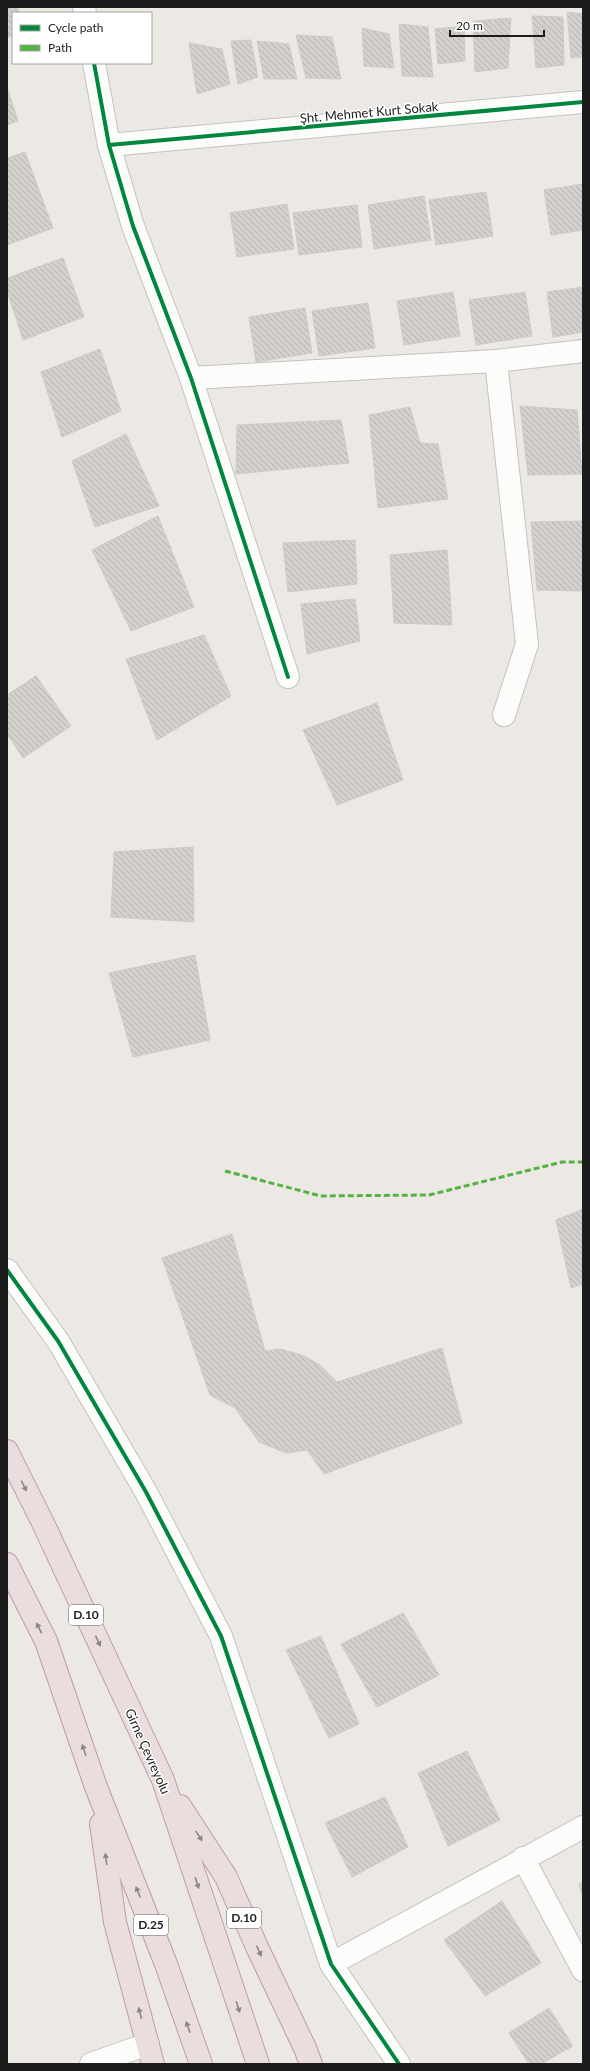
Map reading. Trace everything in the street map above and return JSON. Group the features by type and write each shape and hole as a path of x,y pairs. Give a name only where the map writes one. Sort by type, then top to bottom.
{"highway":[{"name":"Girne Çevreyolu","path":"7,1451 43,1524 163,1780 258,2064"},
{"path":"7,1564 46,1640 96,1787 116,1922 151,2054"},
{"name":"D.10","path":"163,1780 226,1877 311,2064"},
{"name":"D.25","path":"96,1787 166,1964 201,2064"}],"street":[{"path":"94,64 109,145 133,226 191,378 288,677"},
{"name":"Şht. Mehmet Kurt Sokak","path":"109,145 583,102"},
{"path":"191,378 496,361 583,352"},
{"path":"496,361 527,644 504,715"},
{"path":"7,1270 58,1341 142,1485 221,1636 330,1964 400,2064"},
{"path":"330,1964 523,1858 583,1827"},
{"path":"523,1858 583,1970"},
{"path":"91,2064 151,2054"}],"building":[{"path":"7,7 18,7 19,12 12,12 12,36 7,37"},
{"path":"567,12 583,14 583,57 571,58"},
{"path":"532,16 563,17 564,65 536,68"},
{"path":"511,18 508,68 475,72 473,21"},
{"path":"399,24 428,27 433,77 402,76"},
{"path":"464,26 465,61 438,64 435,29"},
{"path":"362,28 389,34 394,68 364,66"},
{"path":"296,35 332,37 341,79 306,78"},
{"path":"251,40 258,77 238,84 231,41"},
{"path":"257,41 289,44 297,79 264,79"},
{"path":"189,43 222,49 230,84 197,94"},
{"path":"7,87 18,121 7,125"},
{"path":"25,152 53,228 7,245 7,158"},
{"path":"583,184 583,230 551,235 544,190"},
{"path":"486,192 493,236 436,245 429,200"},
{"path":"424,196 431,240 374,249 368,205"},
{"path":"287,204 294,249 237,257 230,213"},
{"path":"357,205 362,247 299,255 293,213"},
{"path":"63,258 84,317 23,340 7,291 7,278"},
{"path":"583,287 583,332 553,337 547,292"},
{"path":"453,292 460,336 404,345 397,301"},
{"path":"525,292 532,336 476,345 469,300"},
{"path":"368,303 375,348 319,356 312,311"},
{"path":"305,308 312,353 256,362 249,317"},
{"path":"100,349 121,411 62,437 41,372"},
{"path":"520,406 577,410 582,474 528,475"},
{"path":"410,407 420,443 438,444 448,499 378,508 369,415"},
{"path":"341,420 349,463 236,474 237,425"},
{"path":"126,434 159,506 95,527 72,461"},
{"path":"158,516 194,607 131,631 92,550"},
{"path":"583,521 583,591 537,590 531,522"},
{"path":"355,540 357,584 288,592 283,543"},
{"path":"447,550 452,625 394,623 390,555"},
{"path":"355,599 360,641 307,654 301,604"},
{"path":"204,635 231,696 157,740 126,659"},
{"path":"36,676 71,726 23,758 7,734 7,695"},
{"path":"377,703 403,780 337,805 303,730"},
{"path":"193,847 194,922 111,917 114,852"},
{"path":"195,955 210,1040 133,1057 109,973"},
{"path":"583,1209 583,1284 571,1288 556,1220"},
{"path":"232,1234 265,1351 280,1349 302,1355 320,1365 337,1382 442,1348 462,1423 324,1474 307,1450 286,1453 259,1442 235,1408 210,1395 162,1258"},
{"path":"403,1613 439,1675 377,1707 341,1644"},
{"path":"321,1636 359,1724 329,1738 286,1650"},
{"path":"467,1751 500,1820 448,1846 418,1773"},
{"path":"385,1797 408,1847 352,1877 325,1823"},
{"path":"583,1882 583,1897 579,1884"},
{"path":"502,1901 541,1963 485,1996 444,1940"},
{"path":"549,2008 573,2046 541,2064 529,2064 509,2033"}],"marked path":[{"path":"225,1171 321,1196 429,1195 562,1162 583,1162"}],"cycle path":[{"path":"94,64 109,145 133,226 191,378 288,677"},
{"path":"109,145 583,102"},
{"path":"7,1270 58,1341 146,1492 221,1636 331,1964 399,2064"}]}
